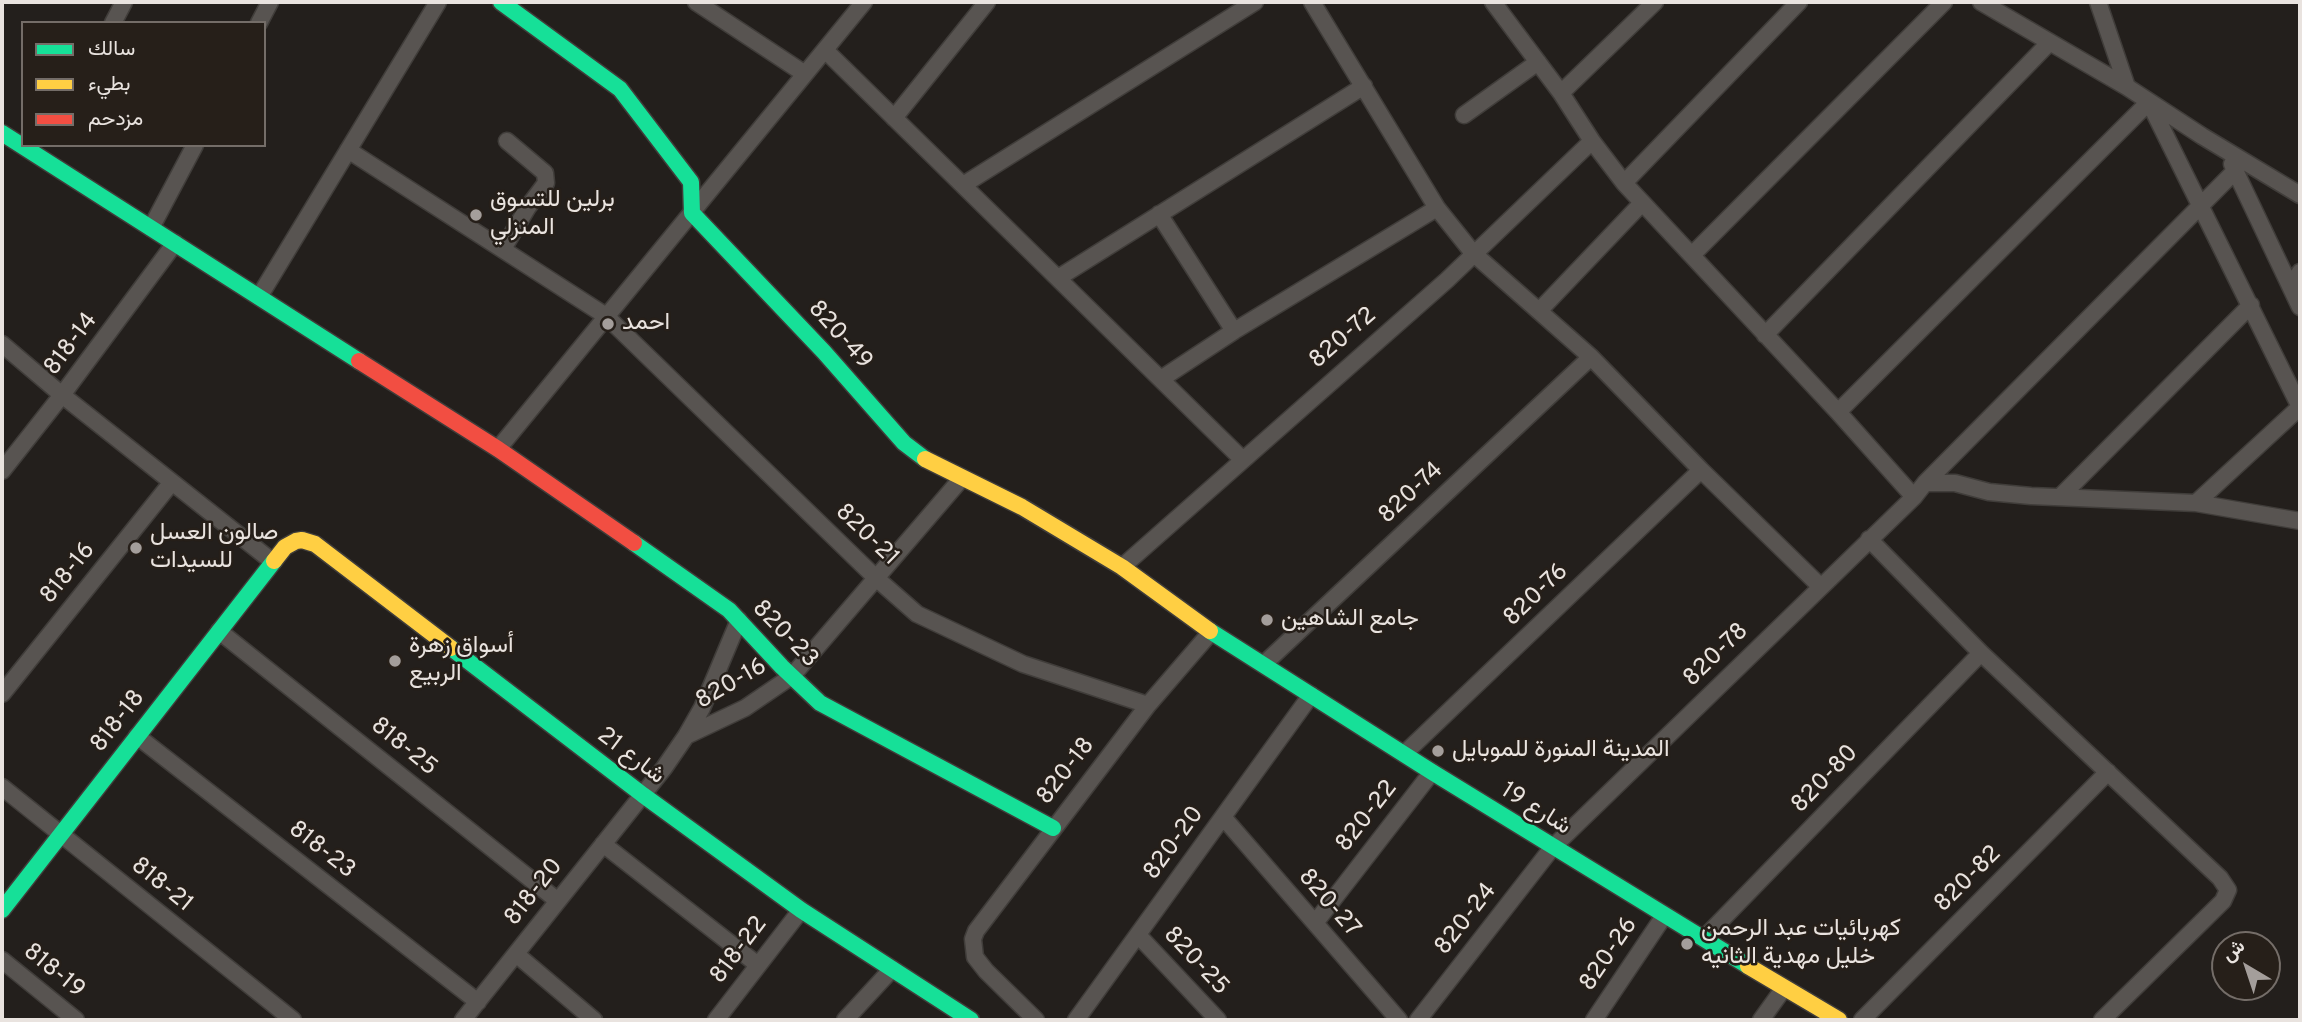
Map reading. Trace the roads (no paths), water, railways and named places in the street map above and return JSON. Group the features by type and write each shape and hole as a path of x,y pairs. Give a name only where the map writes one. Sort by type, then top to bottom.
{"street":[{"path":"114,21 124,2"},
{"path":"260,21 270,2"},
{"path":"259,297 438,2"},
{"path":"501,2 620,89 691,182 692,213"},
{"path":"696,2 805,74"},
{"path":"498,449 864,2"},
{"path":"894,118 983,7 995,2"},
{"path":"963,185 1255,2"},
{"path":"1312,2 1437,208 1474,253 1591,357 1701,470 1820,586"},
{"path":"1561,93 1655,2"},
{"path":"1623,183 1799,2"},
{"path":"1692,256 1944,2"},
{"path":"1981,2 2127,87 2300,195"},
{"path":"2098,2 2127,87"},
{"path":"1501,5 1623,183 1914,497"},
{"path":"1765,335 2049,43"},
{"path":"825,50 1242,459"},
{"path":"1464,115 1538,62"},
{"path":"1058,278 1364,86"},
{"path":"2149,102 2300,407 2196,503"},
{"path":"1838,412 2149,102"},
{"name":"820-23","path":"2,133 21,141"},
{"path":"502,249 528,207 547,183 545,173 507,141"},
{"name":"820-72","path":"1122,567 1447,280 1592,141"},
{"path":"151,228 194,147"},
{"path":"2224,149 2300,307"},
{"name":"820-21","path":"348,150 606,316 876,578 917,614 1023,664 1148,705"},
{"name":"820-23","path":"46,152 151,228 498,449 719,602 811,696 830,709 1053,828"},
{"name":"820-78","path":"1552,848 1914,497 2235,171"},
{"path":"1539,312 1642,203"},
{"path":"1161,379 1234,331 1437,208"},
{"name":"820-49","path":"692,213 824,352 904,443 932,464 1022,507 1122,567 1211,632"},
{"path":"1159,214 1234,331"},
{"name":"818-14","path":"2,471 175,243"},
{"path":"2291,287 2300,272"},
{"path":"2060,497 2251,305"},
{"path":"2,344 62,395 273,562"},
{"name":"820-74","path":"1264,664 1591,357"},
{"name":"820-76","path":"1404,754 1701,470"},
{"name":"820-16","path":"686,736 744,708 792,676 962,478"},
{"name":"818-16","path":"2,694 7,677 172,482"},
{"path":"1925,483 1955,483 1989,492 2196,503 2300,521"},
{"path":"1869,539 1981,653 2220,878 2228,890 2223,901 2102,1020"},
{"name":"شارع 21","path":"273,562 290,543 303,541 314,544 643,795 801,910 971,1020"},
{"name":"818-18","path":"2,909 273,562"},
{"name":"818-20","path":"463,1020 643,795 686,736 702,708 739,620"},
{"name":"818-25","path":"219,631 558,901"},
{"name":"شارع 19","path":"1211,632 1552,848 1839,1020"},
{"name":"820-18","path":"1036,1020 975,957 973,948 976,931 1148,705 1211,632"},
{"name":"820-80","path":"1704,938 1981,653"},
{"name":"820-20","path":"1076,1020 1311,695"},
{"name":"818-23","path":"137,736 478,1002"},
{"name":"820-22","path":"1315,923 1432,772"},
{"name":"820-82","path":"1862,1020 2108,772"},
{"name":"818-21","path":"2,787 293,1020"},
{"name":"820-27","path":"1223,817 1399,1020"},
{"path":"603,844 758,965"},
{"name":"820-24","path":"1418,1020 1552,848"},
{"name":"818-22","path":"716,1020 801,910"},
{"name":"820-26","path":"1594,1020 1664,916"},
{"name":"820-25","path":"1138,935 1218,1020"},
{"path":"516,954 594,1020"},
{"name":"818-19","path":"2,960 76,1020"},
{"path":"845,1020 892,969"},
{"path":"1761,1020 1784,988"}],"place":[{"name":"برلين للتسوق المنزلي","path":"476,215"},
{"name":"احمد","path":"608,324"},
{"name":"صالون العسل للسيدات","path":"136,548"},
{"name":"جامع الشاهين","path":"1267,620"},
{"name":"أسواق زهرة الربيع","path":"395,661"},
{"name":"المدينة المنورة للموبايل","path":"1438,751"},
{"name":"كهربائيات عبد الرحمن خليل مهدية الثانيه","path":"1687,944"}]}
